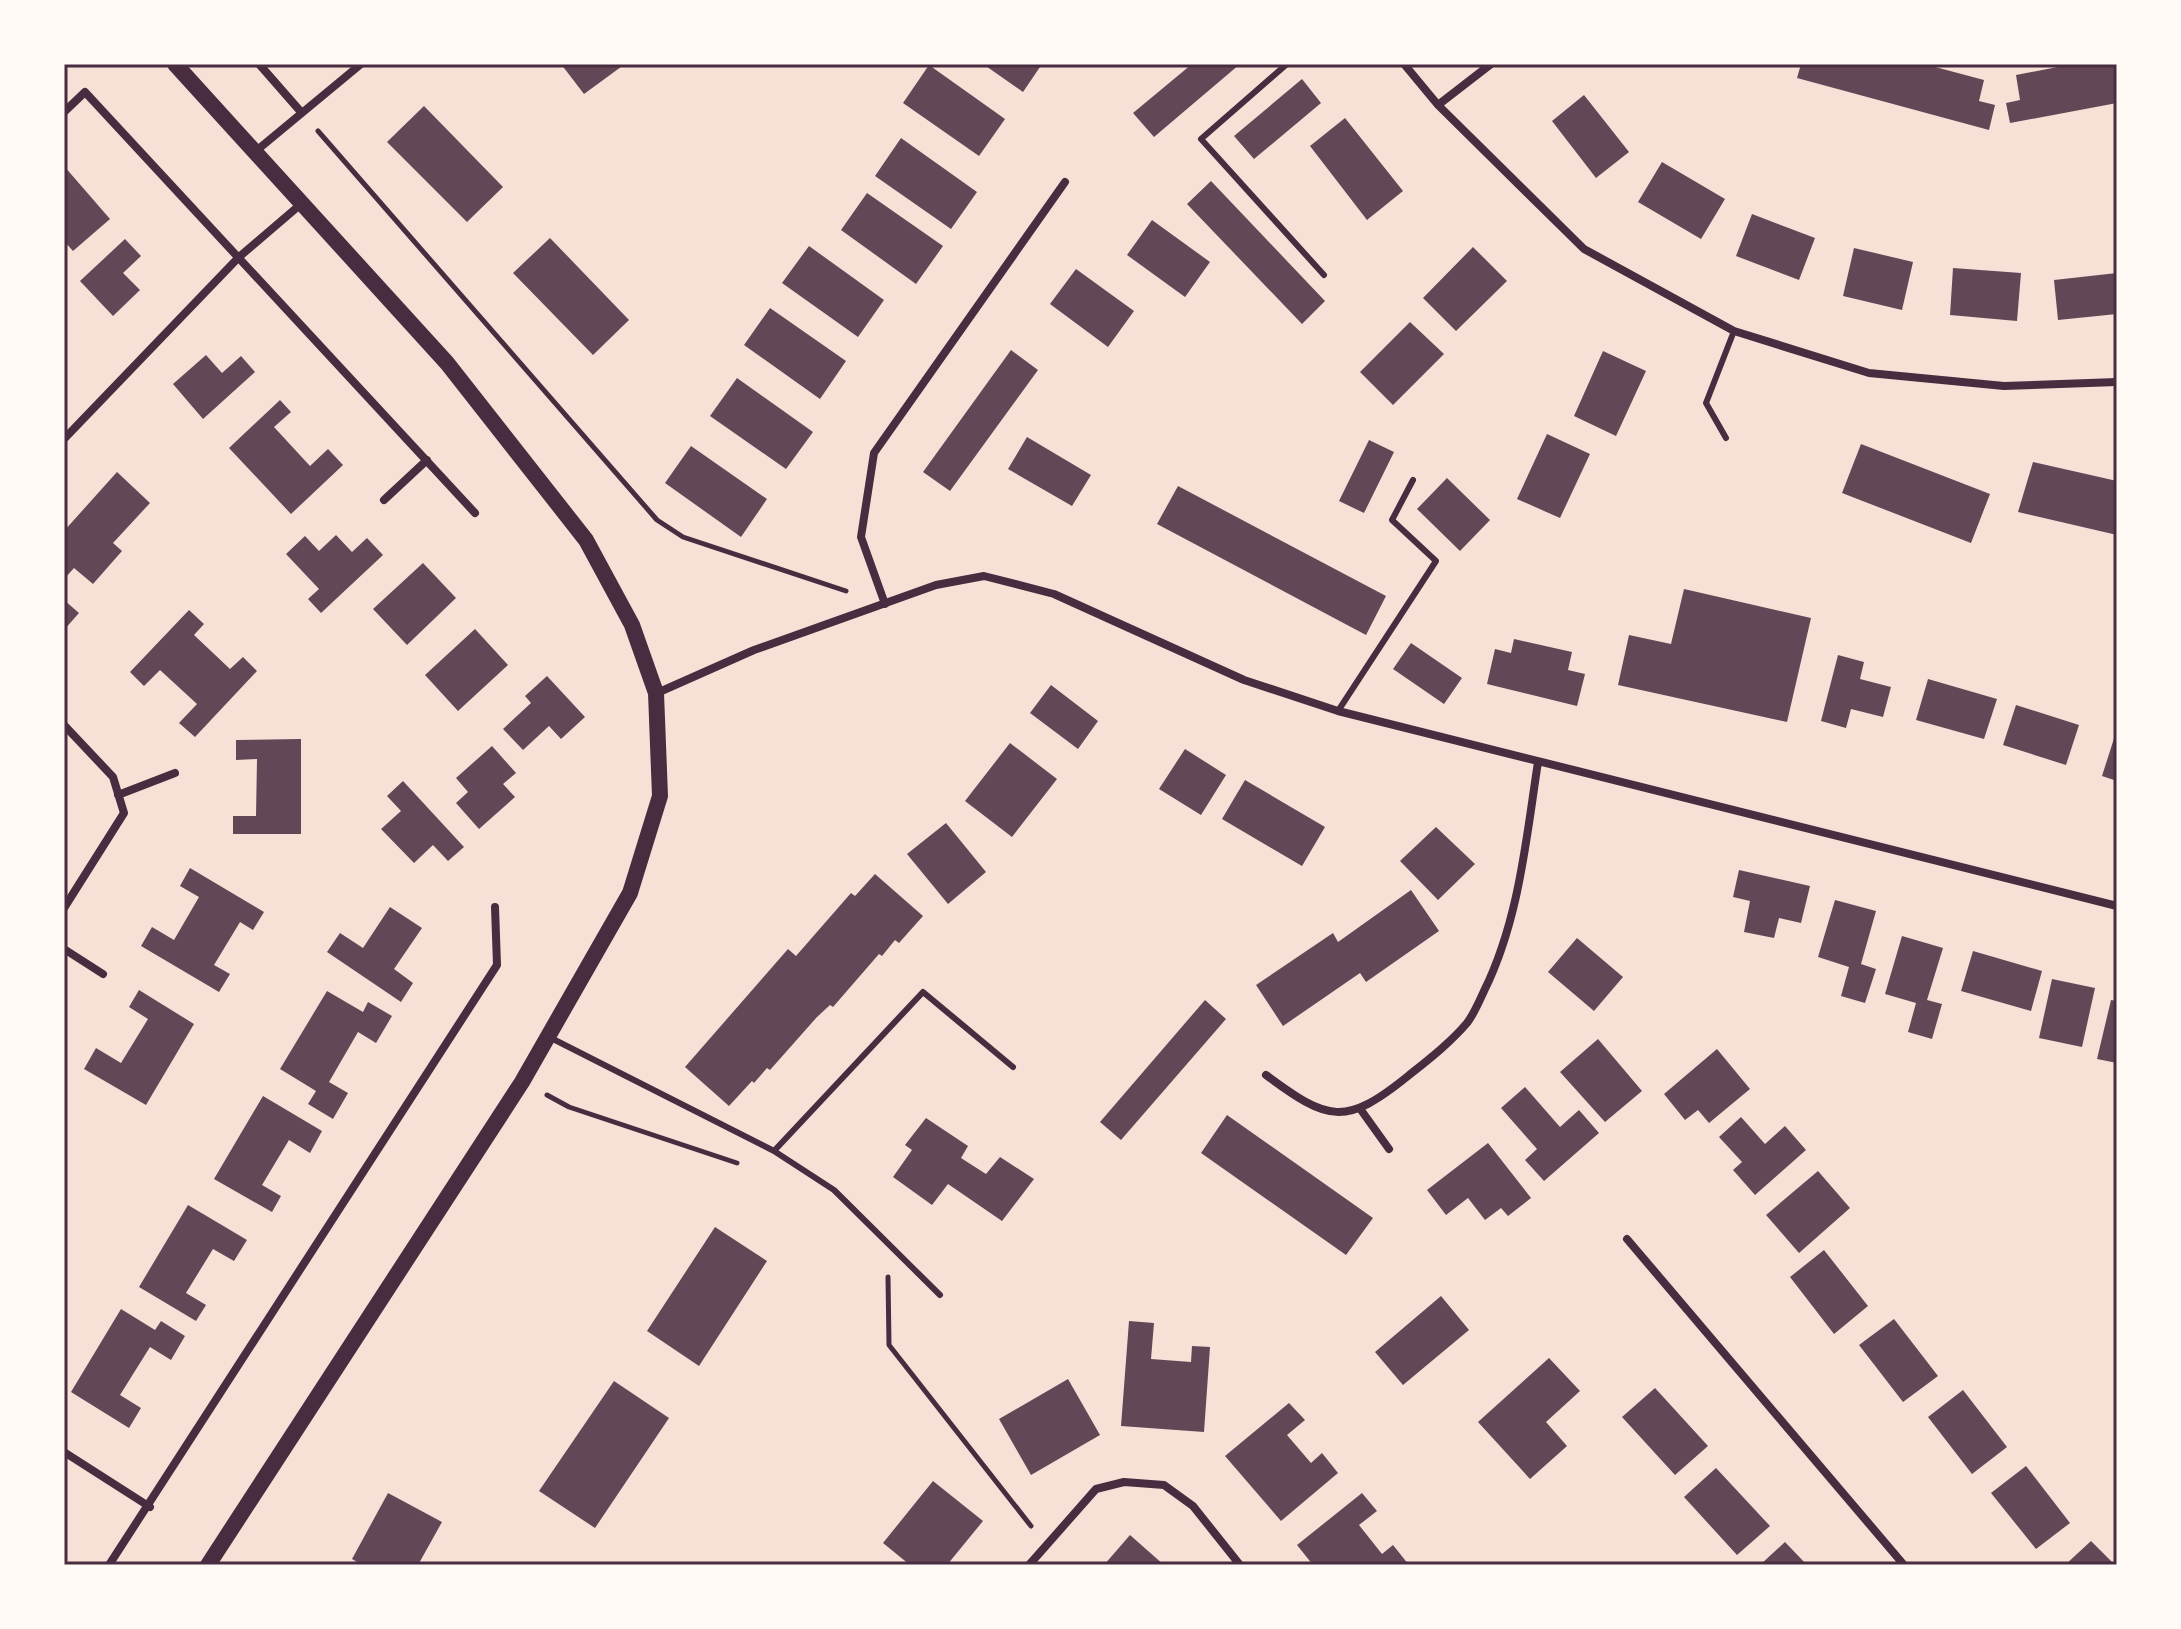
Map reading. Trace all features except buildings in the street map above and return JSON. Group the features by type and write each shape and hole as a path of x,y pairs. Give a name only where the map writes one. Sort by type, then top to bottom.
{"main road":[{"path":"175,64 447,363 586,540 632,625 656,693 660,796 630,893 522,1082 208,1565"}],"street":[{"path":"259,64 301,112"},
{"path":"256,151 361,64"},
{"path":"1404,64 1438,105 1584,249 1734,331 1869,373 2004,386 2117,382"},
{"path":"1438,105 1491,64"},
{"path":"64,112 85,92 475,513"},
{"path":"885,604 861,537 874,453 1065,182"},
{"path":"64,439 239,257 301,204"},
{"path":"384,500 427,460"},
{"path":"656,693 754,650 936,585 984,576 1054,594 1244,680 1338,711 2117,906"},
{"path":"64,725 113,777 124,813 64,908"},
{"path":"1266,1075 1304,1103 1333,1113 1361,1110 1437,1053 1468,1022 1492,975 1514,911 1538,762"},
{"path":"118,795 175,773"},
{"path":"109,1565 150,1507 497,965 495,907"},
{"path":"64,949 103,974"},
{"path":"1361,1110 1389,1149"},
{"path":"1627,1239 1904,1565"},
{"path":"64,1452 150,1507"},
{"path":"1029,1565 1096,1489 1124,1482 1164,1485 1193,1506 1240,1565"}],"lane":[{"path":"1287,64 1201,139 1324,275"},
{"path":"1726,438 1706,403 1734,331"},
{"path":"1338,711 1436,561 1392,520 1413,480"},
{"path":"774,1151 923,992 1013,1067"},
{"path":"548,1036 774,1151 834,1190 940,1295"}],"path":[{"path":"301,112 657,520 683,537 885,604"},
{"path":"522,1082 569,1107 740,1164"},
{"path":"878,1265 888,1276 889,1345 1046,1545"}]}
